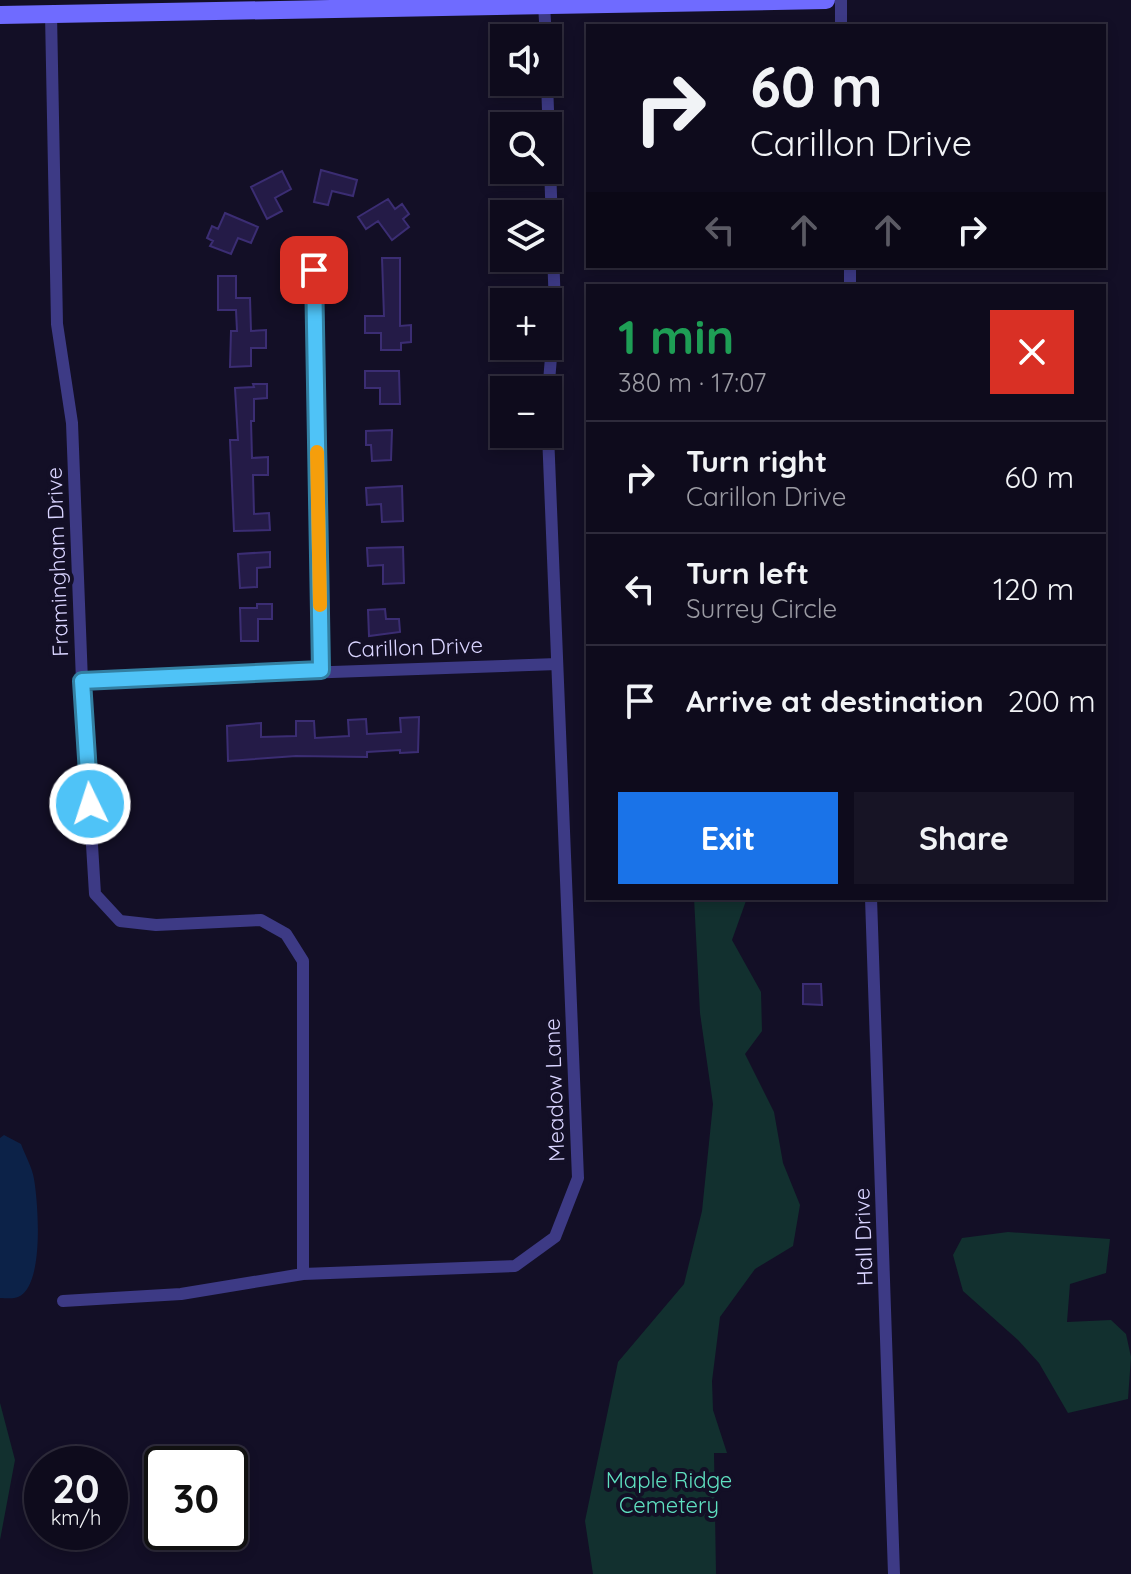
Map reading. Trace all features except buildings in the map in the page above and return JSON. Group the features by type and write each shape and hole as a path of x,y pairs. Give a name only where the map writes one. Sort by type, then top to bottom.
{"street":[{"path":"0,15 24,7 51,14 261,5 544,5 826,0"},
{"path":"841,0 841,24"},
{"path":"544,5 545,24"},
{"name":"Framingham Drive","path":"51,14 57,324 72,423 82,681 95,894 120,921 156,925 261,920 286,934 303,961 303,1274"},
{"path":"547,96 555,308 549,376"},
{"path":"314,270 321,670"},
{"name":"Meadow Lane","path":"63,1301 181,1294 303,1274 515,1266 555,1237 578,1178 549,448"},
{"name":"Carillon Drive","path":"82,681 321,670 557,664"},
{"name":"Hall Drive","path":"871,900 894,1574"}],"green space":[{"name":"Maple Ridge Cemetery","path":"694,900 746,900 732,940 761,992 762,1031 745,1054 774,1112 783,1163 800,1205 793,1246 755,1269 720,1317 712,1381 713,1410 727,1453 714,1453 716,1574 593,1574 585,1521 618,1362 684,1284 702,1211 713,1104 700,1013"},
{"path":"1008,1232 1110,1239 1106,1273 1070,1284 1067,1322 1111,1320 1126,1334 1131,1357 1128,1399 1068,1413 1039,1363 963,1291 953,1255 962,1238"},
{"path":"0,1403 15,1460 0,1540"}],"water":[{"path":"4,1135 21,1144 33,1175 37,1206 38,1242 32,1277 27,1290 12,1298 0,1298 0,1138"}],"slow traffic":[{"path":"317,452 320,605"}],"route":[{"path":"90,804 82,681 321,670 314,270"}]}
